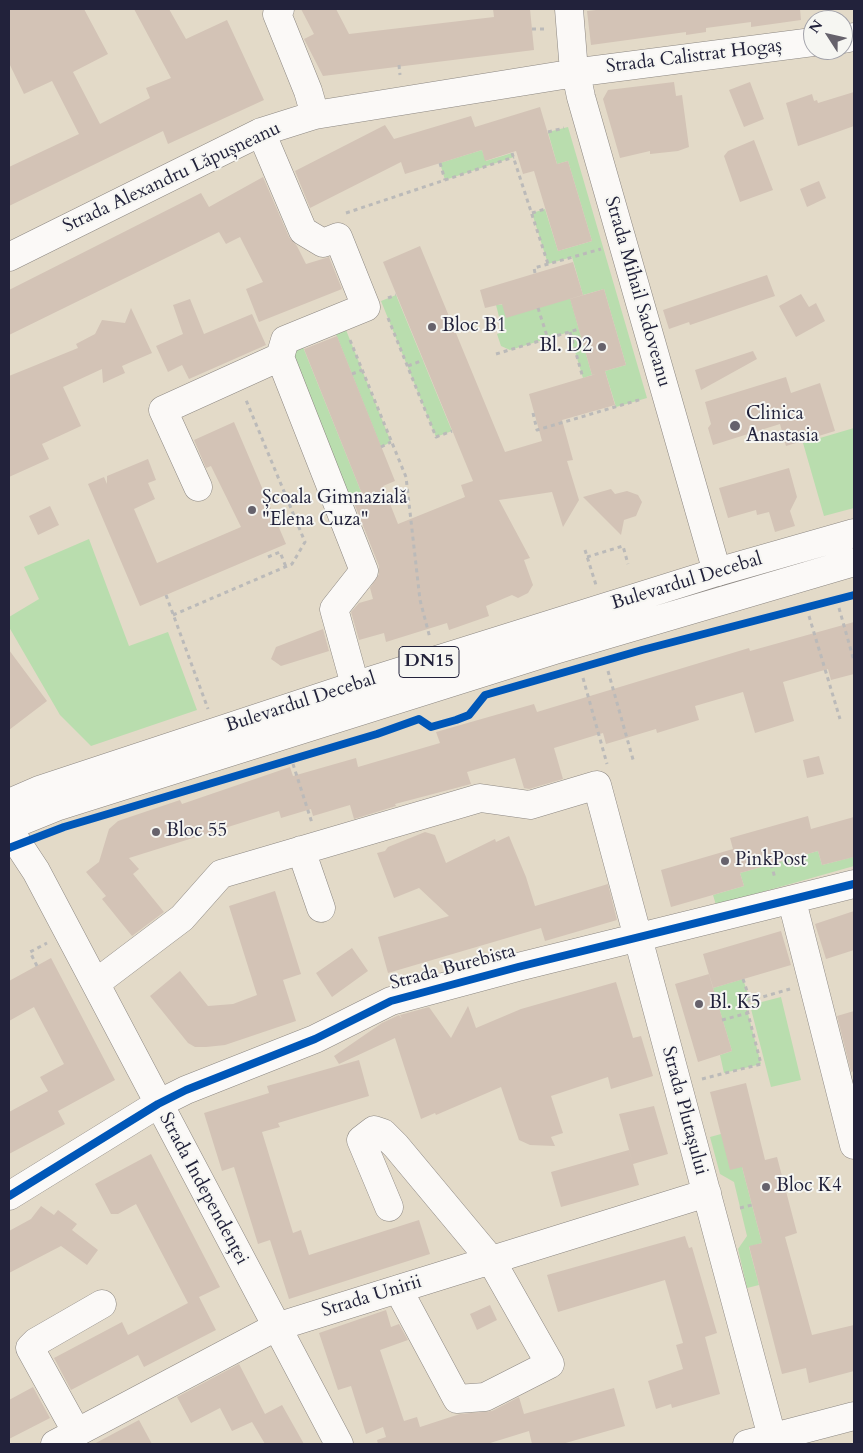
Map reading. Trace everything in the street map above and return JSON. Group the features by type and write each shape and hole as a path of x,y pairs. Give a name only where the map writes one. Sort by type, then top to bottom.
{"street":[{"path":"280,9 277,14 315,115"},
{"name":"Strada Mihail Sadoveanu","path":"570,9 575,73 717,572"},
{"name":"Strada Calistrat Hogaș","path":"575,73 803,43"},
{"name":"Strada Alexandru Lăpușneanu","path":"9,257 261,132 315,115 575,73"},
{"path":"261,132 304,231 323,243 338,237 366,307 285,340 280,357 364,571 334,608 355,685"},
{"path":"198,487 163,410 280,357"},
{"name":"Bulevardul Decebal","path":"9,803 48,787 355,685 717,572 854,533"},
{"name":"Bulevardul Decebal","path":"9,826 56,807 537,656 854,562"},
{"path":"96,983 182,918 221,874 480,798 530,805 603,778"},
{"name":"Strada Plutașului","path":"603,778 637,938 707,1194 760,1440"},
{"name":"Strada Independenței","path":"9,830 36,870 339,1444"},
{"path":"310,848 321,908"},
{"name":"Strada Burebista","path":"9,1196 158,1104 186,1090 314,1039 391,1001 854,884"},
{"path":"792,901 854,1145"},
{"path":"389,1207 361,1140 374,1130 383,1133 396,1146 491,1260 550,1364 485,1397 457,1399 398,1289"},
{"name":"Strada Unirii","path":"66,1439 276,1327 707,1194"},
{"path":"66,1439 30,1348 36,1342 102,1304"},
{"path":"760,1440 854,1416"}],"path":[{"path":"532,29 547,28"},
{"path":"399,65 400,75"},
{"path":"548,132 568,127"},
{"path":"512,153 548,264"},
{"path":"338,216 514,158"},
{"path":"440,163 445,180"},
{"path":"532,213 545,208"},
{"path":"535,273 534,268 604,248"},
{"path":"538,308 548,339"},
{"path":"384,309 436,437 452,431"},
{"path":"340,317 406,477 420,600 430,641"},
{"path":"496,354 579,329"},
{"path":"570,332 583,378"},
{"path":"408,366 423,360"},
{"path":"352,374 362,370"},
{"path":"173,615 292,564 305,542 236,377"},
{"path":"533,414 537,430 647,398"},
{"path":"381,447 391,442"},
{"path":"587,557 622,546 628,564"},
{"path":"585,550 597,588"},
{"path":"268,557 280,552 286,567"},
{"path":"166,595 209,712"},
{"path":"800,609 809,607"},
{"path":"839,608 854,661"},
{"path":"808,616 840,719"},
{"path":"608,671 634,763"},
{"path":"582,678 603,778"},
{"path":"291,761 310,848"},
{"path":"37,966 30,952 51,941"},
{"path":"744,979 750,1000"},
{"path":"694,1081 761,1064 745,1002 795,988"},
{"path":"722,1020 748,1013"},
{"path":"740,1208 752,1205"}],"green space":[{"path":"568,127 647,398 616,407 605,371 626,365 604,289 583,295 572,257 548,264 532,213 545,209 558,251 592,241 568,161 557,164 548,132"},
{"path":"482,150 486,161 512,153 514,157 445,180 440,163"},
{"path":"396,295 452,431 436,437 381,301"},
{"path":"570,298 592,375 583,378 569,332 510,350 501,346 497,334 503,332 496,305"},
{"path":"346,330 391,442 381,447 336,334"},
{"path":"303,347 362,494 351,499 280,357"},
{"path":"854,428 854,508 824,516 803,443"},
{"path":"89,539 129,646 168,632 197,710 91,746 60,715 9,627 9,617 39,599 24,567"},
{"path":"818,851 822,865 853,857 854,866 716,905 713,895 744,886 740,873"},
{"path":"743,979 750,1000 745,1002 761,1064 724,1073 720,1055 732,1051 713,988"},
{"path":"781,997 801,1080 771,1087 750,1005"},
{"path":"721,1134 742,1167 762,1243 749,1247 759,1285 747,1288 738,1249 747,1236 734,1182 720,1174 710,1137"}],"building":[{"path":"9,9 84,9 108,54 73,72 100,124 150,98 146,88 171,78 134,9 169,9 186,39 227,20 264,100 168,144 163,131 9,206 9,167 79,134 52,81 24,94 9,63"},
{"path":"301,9 336,9 349,34 494,17 493,9 530,9 534,50 323,76 304,39 314,34"},
{"path":"605,9 800,9 801,20 751,27 751,22 706,28 706,32 686,35 686,32 591,45 587,11"},
{"path":"674,82 676,96 682,95 689,147 678,151 650,154 650,151 620,158 603,99 608,90"},
{"path":"750,82 764,119 744,127 729,90"},
{"path":"854,92 854,126 798,146 786,103 812,94 814,101 817,100 818,103"},
{"path":"540,107 557,164 568,161 592,241 558,251 534,171 523,174 516,151 485,161 482,150 405,174 401,162 310,208 295,171 385,125 394,139 471,116 475,127"},
{"path":"754,140 773,190 740,202 724,156 728,151"},
{"path":"263,177 289,237 297,246 306,264 329,257 342,289 259,322 246,289 263,282 240,237 226,244 219,232 9,335 9,290 201,193 209,207"},
{"path":"819,181 826,198 807,207 800,189"},
{"path":"420,246 505,452 542,441 529,394 596,374 592,375 570,299 604,289 626,365 605,371 615,405 562,420 573,460 567,461 579,500 563,527 552,492 499,500 530,558 524,560 533,585 528,593 518,598 512,595 486,606 489,616 449,630 447,623 386,642 384,633 359,640 351,612 359,603 373,599 370,588 379,574 379,566 352,498 362,494 304,349 337,336 395,481 383,486 398,524 465,497 461,485 473,481 383,262"},
{"path":"573,262 583,295 506,318 502,304 485,308 480,290"},
{"path":"767,275 775,296 690,325 689,322 669,329 663,310"},
{"path":"801,294 809,307 816,303 825,321 796,337 779,306"},
{"path":"190,299 204,334 252,314 266,345 189,379 182,365 168,372 156,346 183,334 173,305"},
{"path":"131,308 152,353 122,366 125,373 103,383 102,369 63,387 81,426 42,444 49,459 9,477 9,376 78,348 76,344 95,334 102,320 125,323"},
{"path":"753,351 757,359 701,390 695,370"},
{"path":"786,377 791,393 820,383 835,431 786,446 780,424 713,445 708,428 711,424 705,402"},
{"name":"Școala Gimnazială \"Elena Cuza\"","path":"234,422 286,544 140,606 88,484 104,477 107,484 107,476 148,459 156,480 148,483 155,499 134,509 157,563 241,527 211,466 206,468 194,440"},
{"path":"789,468 797,497 790,511 795,526 775,532 769,512 757,515 756,510 728,518 719,488"},
{"path":"611,489 615,494 627,491 638,495 642,502 636,516 624,520 621,535 583,497"},
{"path":"50,506 59,525 38,535 29,516"},
{"path":"854,622 854,674 831,680 828,669 783,682 794,721 755,733 743,692 695,706 699,720 657,733 656,729 606,744 603,733 554,748 563,779 529,789 524,788 515,758 467,772 471,784 395,804 396,806 354,819 350,805 313,816 311,809 281,818 279,811 129,858 139,869 133,874 164,912 132,936 102,899 106,896 86,872 99,862 109,829 118,821 180,800 182,804 290,767 293,776 356,758 358,767 440,743 436,732 534,704 537,712 749,648 750,651"},
{"path":"323,629 329,651 281,666 271,659 276,647"},
{"path":"9,650 47,701 9,730"},
{"path":"819,756 824,774 807,778 803,760"},
{"path":"808,816 811,829 854,817 854,857 822,865 818,851 740,873 744,886 671,907 661,870 733,849 730,838"},
{"path":"425,832 435,835 446,863 495,839 496,842 509,836 526,877 535,906 608,884 617,920 545,941 541,928 388,973 378,937 449,916 419,888 394,898 377,853"},
{"path":"275,891 301,974 283,980 296,1021 225,1045 195,1047 188,1043 150,996 180,971 208,1006 233,1004 257,995 229,906"},
{"path":"854,911 854,950 826,959 815,924"},
{"path":"781,931 791,965 713,988 703,954"},
{"path":"352,948 368,971 332,997 316,973"},
{"path":"51,958 115,1080 58,1111 65,1124 9,1154 9,1112 48,1091 40,1077 64,1064 34,1007 9,1021 9,981"},
{"path":"709,974 732,1051 698,1062 675,984"},
{"path":"616,982 633,1038 641,1036 653,1076 611,1089 608,1077 551,1096 563,1133 551,1137 555,1146 530,1145 519,1140 501,1087 436,1115 435,1113 421,1119 395,1038 339,1064 334,1056 382,1023 399,1015 402,1019 400,1015 429,1007 451,1038 468,1006 476,1028 521,1009"},
{"path":"854,1011 854,1071 851,1072 837,1016"},
{"path":"359,1060 369,1096 278,1123 280,1127 262,1132 293,1233 301,1230 309,1255 419,1220 430,1254 289,1299 270,1240 258,1244 234,1167 222,1171 204,1113 269,1093 267,1086"},
{"name":"Bloc K4","path":"746,1083 765,1160 777,1157 797,1233 785,1237 812,1335 854,1325 854,1371 809,1383 806,1368 782,1374 749,1246 762,1243 742,1167 730,1170 710,1092"},
{"path":"654,1106 668,1154 633,1164 619,1114"},
{"path":"629,1150 639,1185 561,1207 551,1172"},
{"path":"151,1154 220,1287 199,1297 216,1330 144,1367 138,1355 71,1390 54,1358 122,1322 128,1335 188,1303 136,1204 118,1214 111,1214 95,1184"},
{"path":"41,1206 54,1215 58,1210 77,1224 72,1230 98,1250 87,1265 61,1246 9,1273 9,1231 31,1219"},
{"path":"685,1236 689,1248 692,1247 717,1333 705,1337 720,1394 672,1408 671,1404 656,1409 648,1381 683,1369 676,1345 683,1343 665,1280 558,1312 547,1275"},
{"path":"490,1305 497,1320 477,1330 470,1314"},
{"path":"386,1310 391,1327 399,1324 408,1340 380,1350 404,1421 417,1417 420,1427 460,1414 492,1411 519,1397 524,1414 614,1388 625,1426 562,1444 532,1444 529,1431 487,1444 378,1444 377,1440 386,1437 383,1427 366,1434 351,1386 338,1390 319,1333"},
{"path":"239,1364 265,1414 282,1405 304,1444 265,1444 252,1422 232,1431 220,1408 191,1423 177,1397"},
{"path":"33,1387 50,1418 9,1439 9,1400"},
{"path":"139,1420 152,1444 94,1444"}],"cycle path":[{"path":"9,848 64,827 377,734 419,719 431,727 456,720 469,715 485,695 642,650 854,595"},
{"path":"9,1196 158,1104 186,1090 315,1039 391,1001 518,967 854,884"}],"place":[{"name":"Bloc B1","path":"432,327"},
{"name":"Bl. D2","path":"602,347"},
{"name":"Clinica Anastasia","path":"735,426"},
{"name":"Școala Gimnazială \"Elena Cuza\"","path":"252,510"},
{"name":"Bloc 55","path":"156,832"},
{"name":"PinkPost","path":"725,861"},
{"name":"Bl. K5","path":"699,1004"},
{"name":"Bloc K4","path":"766,1187"}]}
